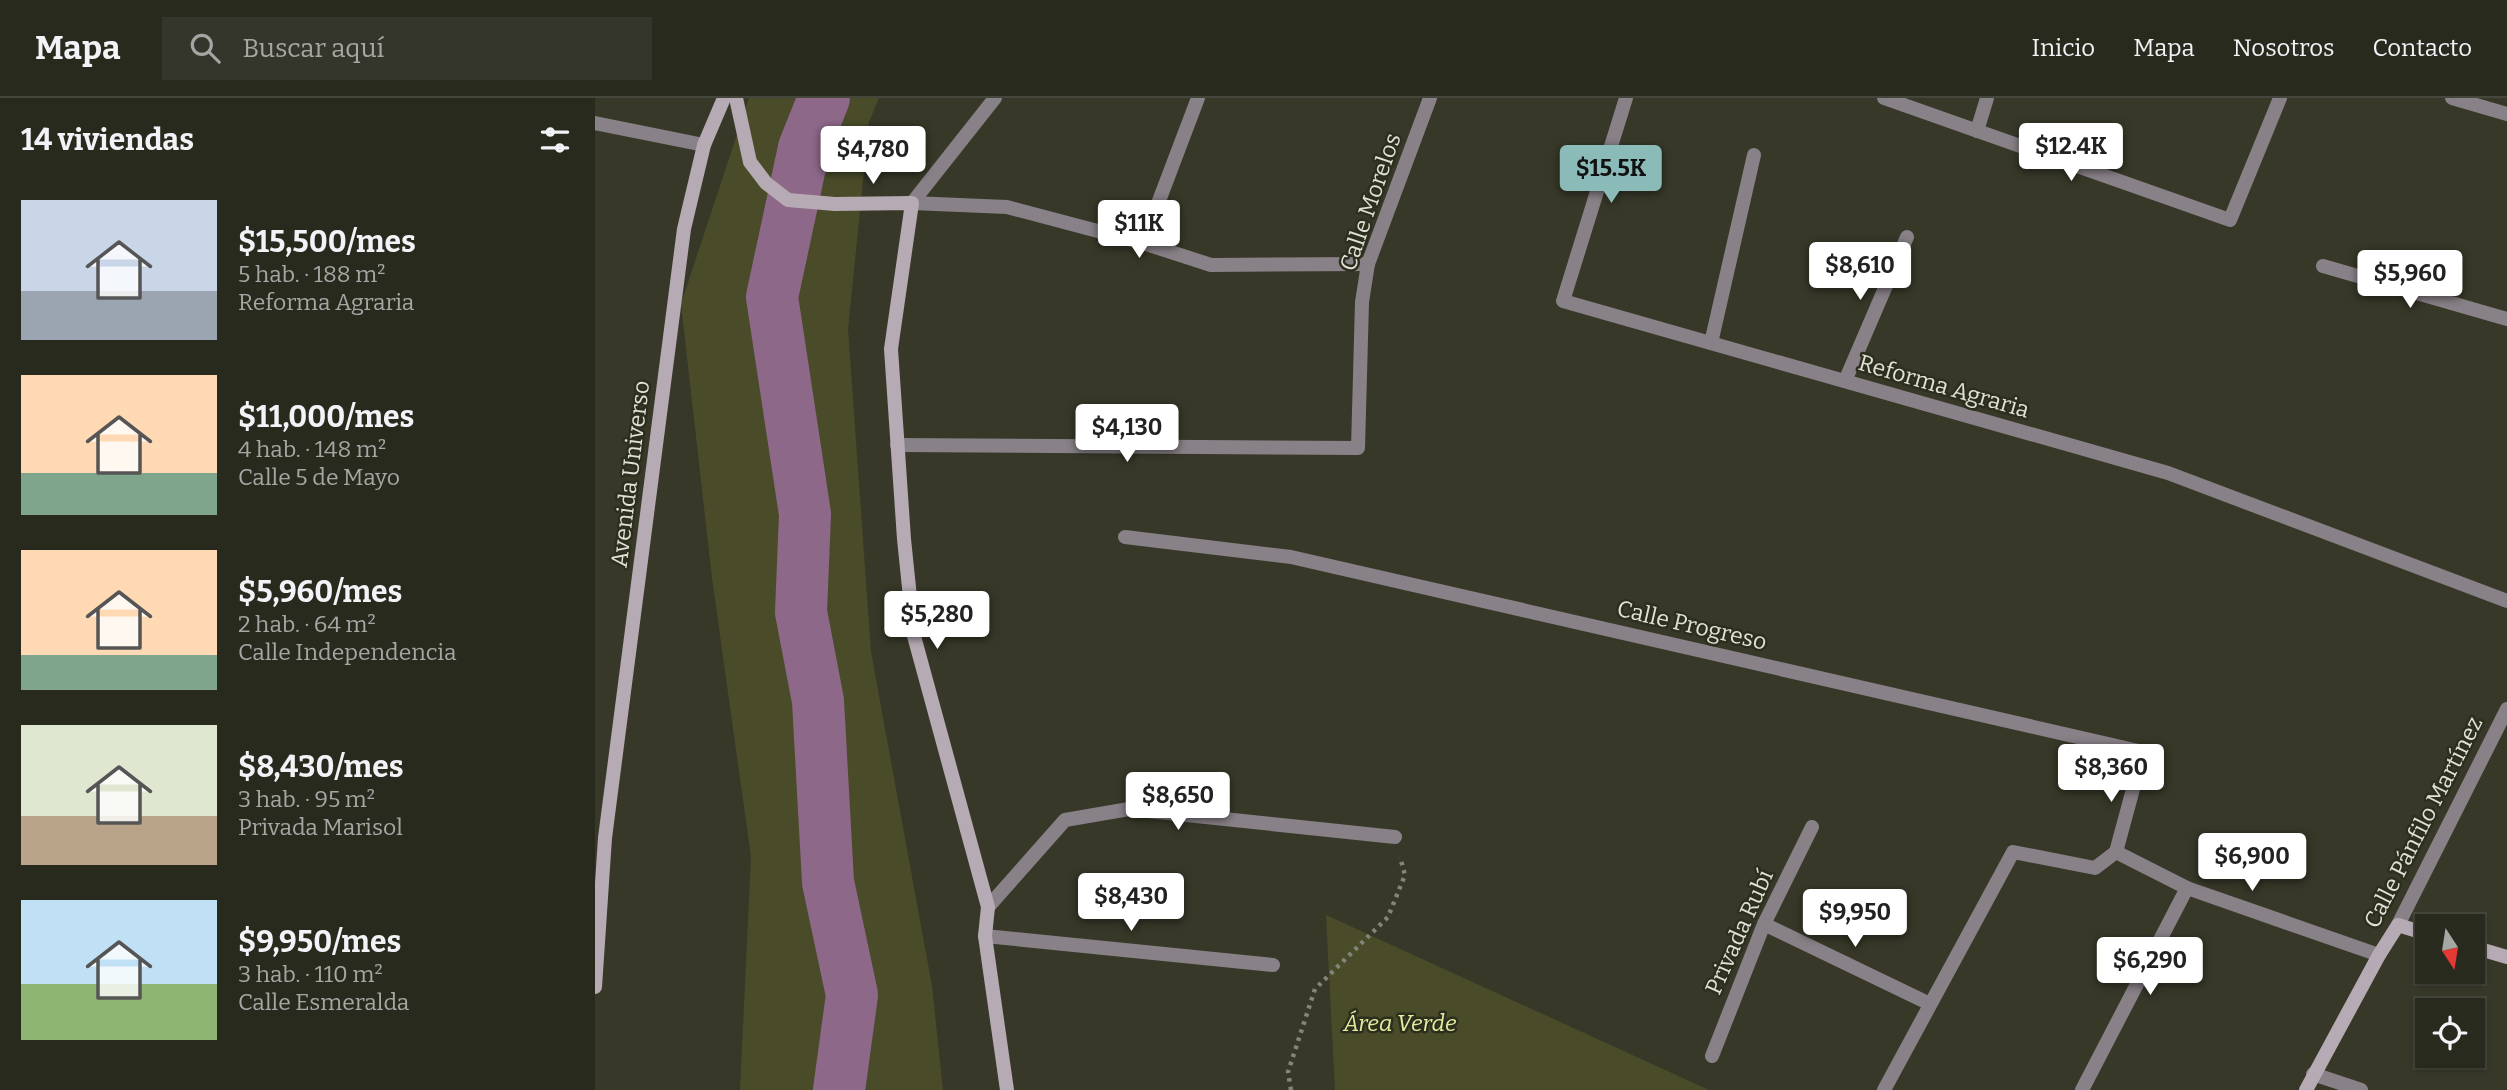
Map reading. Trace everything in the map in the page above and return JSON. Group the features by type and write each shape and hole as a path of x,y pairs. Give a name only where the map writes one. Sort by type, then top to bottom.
{"street":[{"name":"Avenida Universo","path":"595,986 600,834 684,229 704,145 724,98"},
{"path":"736,98 750,162 766,183 788,200 835,204 1007,207 1143,243 1211,265 1368,264"},
{"path":"995,98 912,204 891,349 914,636 988,907 985,936 1007,1090"},
{"path":"1143,243 1198,98"},
{"name":"Calle Morelos","path":"897,445 1358,448 1362,302 1368,264 1430,98"},
{"name":"Reforma Agraria","path":"1626,98 1563,301 2168,473 2507,601"},
{"path":"1884,98 2231,220 2280,98"},
{"path":"1976,131 1987,98"},
{"path":"2452,98 2507,114"},
{"path":"595,122 704,145"},
{"path":"1711,343 1754,155"},
{"path":"1845,381 1907,237"},
{"path":"2323,266 2507,319"},
{"name":"Calle Progreso","path":"1125,537 1290,557 2143,752 2116,852"},
{"name":"Calle Pánfilo Martínez","path":"2306,1090 2398,925 2507,709"},
{"path":"988,907 1065,820 1129,809 1395,837"},
{"name":"Privada Rubí","path":"1712,1056 1764,924 1812,827"},
{"path":"1884,1090 2013,852 2095,868 2116,852 2186,888 2379,955"},
{"path":"2082,1090 2186,888"},
{"path":"1764,924 1930,1004"},
{"path":"2398,925 2415,930"},
{"path":"985,936 1273,965"},
{"path":"2485,951 2507,957"},
{"path":"2313,1074 2361,1090"}],"path":[{"path":"1291,1090 1288,1072 1315,989 1388,917 1405,875 1395,837"}],"green space":[{"path":"749,98 879,98 869,122 848,329 871,652 932,986 943,1090 740,1090 751,857 712,578 681,304"},
{"name":"Área Verde","path":"1326,915 1709,1090 1335,1090"}],"waterway":[{"path":"824,98 804,148 772,297 805,514 801,612 818,701 828,882 852,995 839,1090"}]}
